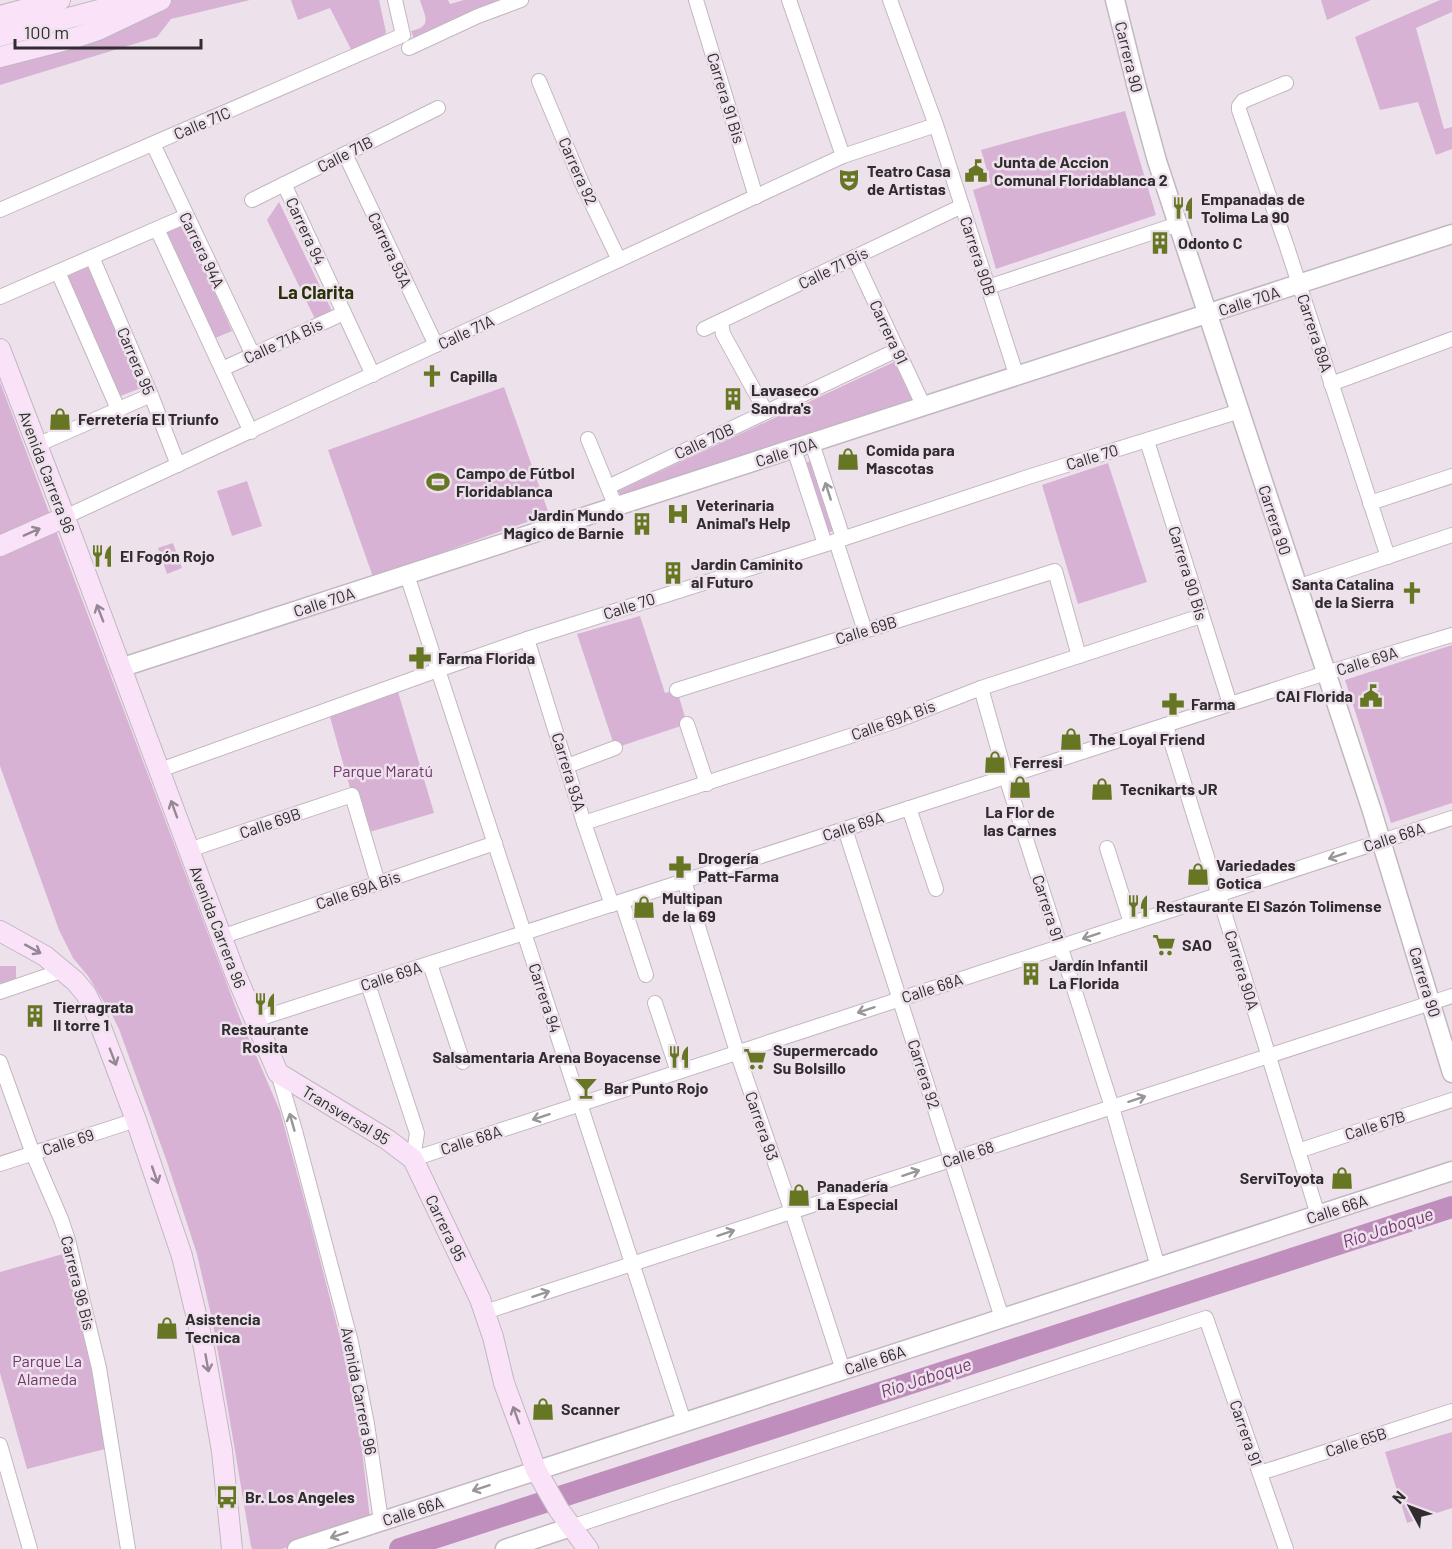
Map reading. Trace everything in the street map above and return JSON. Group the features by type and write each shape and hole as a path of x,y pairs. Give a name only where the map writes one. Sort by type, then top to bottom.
{"main road":[{"path":"0,16 60,0"},
{"path":"0,36 137,0"},
{"path":"0,57 98,30 161,0"},
{"name":"Avenida Carrera 96","path":"0,349 221,936 278,1073"},
{"name":"Calle 71A","path":"0,546 64,517"},
{"path":"0,931 45,956 64,970 86,994 96,1014 136,1120 182,1257 204,1348 222,1451 231,1549"},
{"name":"Transversal 95","path":"278,1073 388,1140 413,1159"},
{"name":"Carrera 95","path":"413,1159 485,1312 504,1383 539,1476 559,1510 588,1549"}],"street":[{"path":"395,0 406,41"},
{"name":"Calle 71C","path":"0,210 24,194 406,41 521,0"},
{"name":"Carrera 91 Bis","path":"696,0 756,197"},
{"path":"789,0 843,156"},
{"name":"Carrera 90B","path":"890,0 936,125 1017,377"},
{"name":"Carrera 90","path":"1115,0 1157,161 1382,841 1452,1072"},
{"name":"Carrera 92","path":"538,81 581,181 619,260"},
{"name":"Carrera 89A","path":"1286,84 1243,101 1239,105 1239,110 1274,208 1388,557"},
{"name":"Calle 71B","path":"252,200 438,108"},
{"name":"Calle 71A","path":"64,517 843,156 936,125"},
{"name":"Carrera 94A","path":"153,144 253,355"},
{"name":"Carrera 93A","path":"345,154 436,345"},
{"name":"Carrera 94","path":"284,184 373,375"},
{"name":"Calle 71 Bis","path":"704,329 962,206"},
{"path":"0,297 186,216"},
{"path":"988,287 1179,224"},
{"name":"Carrera 94A","path":"157,229 251,432"},
{"name":"Calle 70A","path":"120,668 1452,234"},
{"name":"Carrera 95","path":"92,257 178,465"},
{"name":"Carrera 91","path":"854,257 924,407"},
{"path":"58,272 118,410"},
{"name":"Calle 71A Bis","path":"222,369 345,313"},
{"path":"721,322 723,334 766,412"},
{"path":"1331,384 1452,339"},
{"name":"Calle 70B","path":"608,487 897,350"},
{"path":"37,445 151,395"},
{"name":"Calle 70","path":"160,770 527,639 1240,411"},
{"path":"588,439 616,507"},
{"name":"Carrera 90 Bis","path":"1147,441 1230,704"},
{"path":"812,443 835,541 865,631"},
{"path":"794,449 835,541"},
{"path":"1371,503 1452,476"},
{"path":"1297,587 1452,536"},
{"name":"Calle 69B","path":"677,690 1056,571 1079,656"},
{"name":"Carrera 94","path":"407,574 684,1422"},
{"name":"Calle 69A Bis","path":"584,824 896,721 981,688 1201,616"},
{"name":"Calle 69A","path":"255,1020 1326,673 1452,635"},
{"name":"Carrera 93A","path":"527,639 584,824 646,975"},
{"name":"Carrera 91","path":"981,688 1006,777 1112,1107 1158,1267"},
{"path":"687,724 706,784"},
{"name":"Carrera 90A","path":"1166,725 1318,1215"},
{"path":"567,766 615,748"},
{"name":"Calle 69B","path":"189,850 352,795 378,883"},
{"path":"909,808 936,889"},
{"name":"Calle 68A","path":"413,1159 1452,818"},
{"name":"Carrera 92","path":"845,829 1002,1318"},
{"name":"Calle 69A Bis","path":"221,936 495,843"},
{"path":"1107,848 1131,923"},
{"name":"Carrera 93","path":"684,881 737,1052 843,1370"},
{"path":"430,964 463,1062"},
{"path":"0,992 64,970"},
{"path":"368,984 417,1133 413,1159"},
{"name":"Calle 68","path":"485,1312 1452,996"},
{"path":"655,1003 678,1072"},
{"name":"Carrera 96 Bis","path":"0,1062 33,1154 68,1240 99,1368 128,1549"},
{"name":"Avenida Carrera 96","path":"278,1073 351,1342 367,1424 381,1521"},
{"name":"Calle 67B","path":"1298,1151 1452,1100"},
{"name":"Calle 69","path":"0,1164 136,1120"},
{"name":"Calle 66A","path":"297,1549 381,1521 539,1476 684,1422 1452,1171"},
{"name":"Carrera 91","path":"571,1527 1206,1318 1286,1549"},
{"name":"Calle 65B","path":"1260,1473 1452,1411"},
{"path":"0,1445 30,1549"},
{"path":"505,1549 571,1527"}],"green space":[{"path":"170,0 250,0 171,19 157,37 0,85 0,65"},
{"path":"291,0 379,0 386,32 384,37 353,53 330,8 298,20"},
{"path":"420,0 448,0 450,4 464,0 515,0 414,39 411,31 418,29 426,20"},
{"path":"1321,0 1371,0 1327,20"},
{"path":"1440,0 1452,0 1452,12 1416,28 1444,129 1452,127 1452,149 1436,155 1418,102 1380,110 1355,37"},
{"path":"1125,111 1156,215 996,269 973,190 991,184 981,150"},
{"path":"279,202 333,313 316,321 267,220"},
{"path":"184,223 232,331 213,339 164,232"},
{"path":"90,266 141,388 118,397 67,276"},
{"path":"896,361 917,404 622,498 618,491"},
{"path":"0,382 239,1016 280,1111 344,1353 360,1434 370,1518 367,1521 282,1549 252,1549 211,1315 197,1254 119,1029 88,976 73,958 59,930 0,766"},
{"name":"Campo de Fútbol Floridablanca","path":"504,387 549,514 373,577 328,450"},
{"path":"814,460 836,530 824,534 802,464"},
{"path":"1108,463 1147,582 1078,604 1042,485"},
{"path":"247,481 262,526 232,536 217,491"},
{"path":"173,543 182,568 167,574 158,548"},
{"path":"640,616 665,693 677,690 687,724 615,748 577,634"},
{"path":"1452,645 1452,803 1391,823 1345,680"},
{"name":"Parque Maratú","path":"396,685 434,813 363,834 328,710"},
{"path":"0,966 16,966 16,983 0,983"},
{"name":"Parque La Alameda","path":"63,1254 96,1369 105,1449 27,1469 0,1373 0,1272"},
{"path":"1452,1432 1452,1508 1407,1523 1385,1452"}],"waterway":[{"name":"Río Jaboque","path":"400,1549 1452,1207"}],"place":[{"name":"Junta de Accion Comunal Floridablanca 2","path":"976,171"},
{"name":"Teatro Casa de Artistas","path":"849,180"},
{"name":"Empanadas de Tolima La 90","path":"1183,208"},
{"name":"Odonto C","path":"1160,243"},
{"name":"Capilla","path":"432,376"},
{"name":"Lavaseco Sandra's","path":"733,399"},
{"name":"Ferretería El Triunfo","path":"60,419"},
{"name":"Comida para Mascotas","path":"848,459"},
{"name":"Campo de Fútbol Floridablanca","path":"438,482"},
{"name":"Veterinaria Animal's Help","path":"678,514"},
{"name":"Jardin Mundo Magico de Barnie","path":"642,524"},
{"name":"El Fogón Rojo","path":"102,556"},
{"name":"Jardin Caminito al Futuro","path":"673,573"},
{"name":"Santa Catalina de la Sierra","path":"1412,593"},
{"name":"Farma Florida","path":"420,658"},
{"name":"CAI Florida","path":"1371,696"},
{"name":"Farma","path":"1173,704"},
{"name":"The Loyal Friend","path":"1071,739"},
{"name":"Ferresi","path":"995,762"},
{"name":"La Flor de las Carnes","path":"1020,787"},
{"name":"Tecnikarts JR","path":"1102,789"},
{"name":"Drogería Patt-Farma","path":"680,867"},
{"name":"Variedades Gotica","path":"1198,874"},
{"name":"Restaurante El Sazón Tolimense","path":"1138,906"},
{"name":"Multipan de la 69","path":"644,907"},
{"name":"SAO","path":"1164,945"},
{"name":"Jardín Infantil La Florida","path":"1031,974"},
{"name":"Restaurante Rosita","path":"265,1004"},
{"name":"Tierragrata II torre 1","path":"35,1016"},
{"name":"Salsamentaria Arena Boyacense","path":"679,1057"},
{"name":"Supermercado Su Bolsillo","path":"755,1059"},
{"name":"Bar Punto Rojo","path":"586,1088"},
{"name":"ServiToyota","path":"1342,1178"},
{"name":"Panadería La Especial","path":"799,1195"},
{"name":"Asistencia Tecnica","path":"167,1328"},
{"name":"Scanner","path":"543,1409"},
{"name":"Br. Los Angeles","path":"227,1497"}],"district":[{"name":"La Clarita","path":"316,293"}]}
